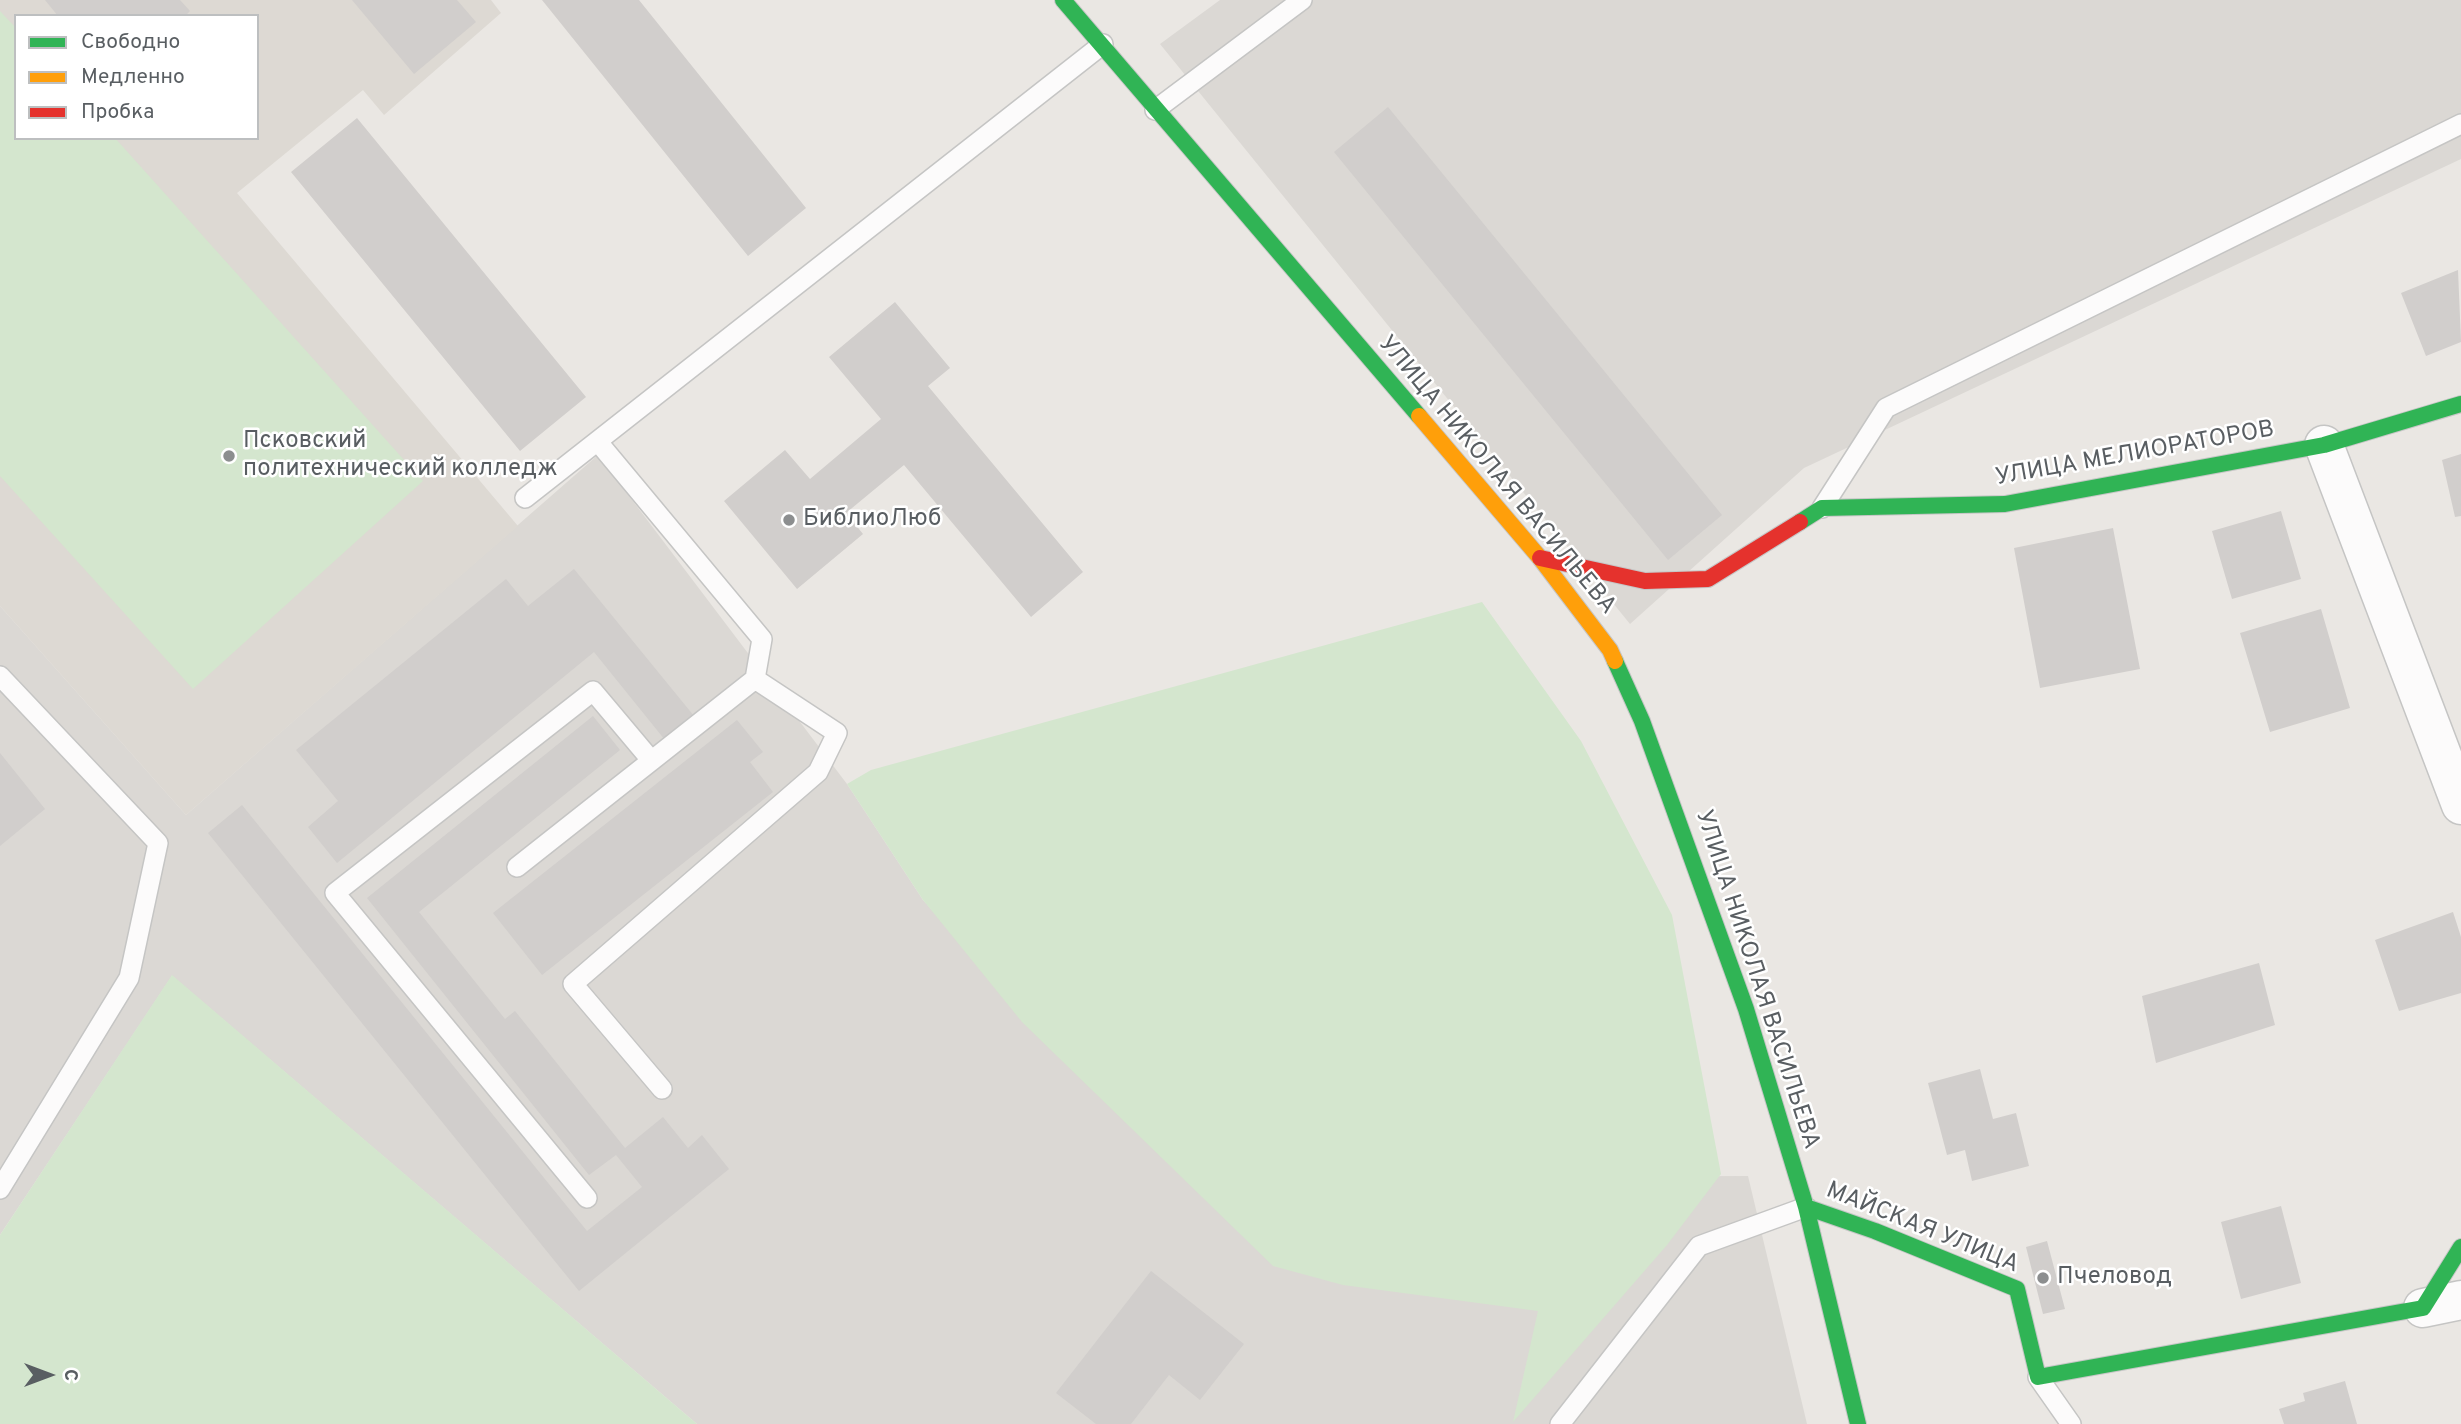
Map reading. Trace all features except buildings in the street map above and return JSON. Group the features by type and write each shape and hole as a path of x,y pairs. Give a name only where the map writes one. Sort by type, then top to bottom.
{"street":[{"name":"УЛИЦА НИКОЛАЯ ВАСИЛЬЕВА","path":"1063,0 1540,558 1610,650 1642,721 1745,1009 1806,1207 1858,1424"},
{"name":"УЛИЦА МЕЛИОРАТОРОВ","path":"1822,508 2005,504 2324,445 2461,404"},
{"path":"2324,445 2461,805"},
{"path":"1540,558 1645,581 1708,579 1822,508"},
{"name":"МАЙСКАЯ УЛИЦА","path":"1806,1207 1875,1231 2017,1289 2038,1377"},
{"path":"2423,1308 2461,1247"},
{"path":"2038,1377 2461,1300"}],"lane":[{"path":"1155,110 1302,0"},
{"path":"525,498 1103,44"},
{"path":"1822,508 1886,408 2461,124"},
{"path":"517,867 755,679 762,639 598,442"},
{"path":"0,676 158,844 129,978 0,1189"},
{"path":"662,1088 573,984 818,772 838,733 755,679"},
{"path":"587,1198 335,893 593,691 651,760"},
{"path":"1560,1424 1699,1246 1806,1207"},
{"path":"2038,1377 2071,1424"}],"shaded area":[{"name":"Псковский политехнический колледж","path":"0,0 491,0 501,13 384,115 363,90 237,193 518,526 186,815 0,606"},
{"path":"1220,0 2461,0 2461,159 1804,468 1630,624 1160,44"},
{"path":"598,455 847,784 923,900 1184,1178 1748,1176 1807,1424 697,1424 172,976 0,1235 0,606 186,815"}],"green space":[{"path":"0,11 14,26 14,140 117,140 423,481 193,689 0,476"},
{"path":"1482,602 1581,741 1672,915 1721,1174 1667,1245 1513,1422 1538,1311 1343,1285 1273,1266 1022,1022 923,900 847,784 871,770"},
{"path":"172,975 697,1424 0,1424 0,1235"}],"traffic: fast":[{"path":"1063,0 1419,416"},
{"path":"1800,522 1822,508 2005,504 2324,445 2461,404"},
{"path":"1615,661 1642,721 1746,1009 1806,1207 1858,1424"},
{"path":"1806,1207 1875,1231 2017,1289 2038,1377 2423,1308 2461,1247"}],"traffic: slow":[{"path":"1419,416 1540,558 1610,650 1615,661"}],"traffic: jam":[{"path":"1540,558 1645,581 1708,579 1800,522"}],"place":[{"name":"Псковский политехнический колледж","path":"229,456"},
{"name":"БиблиоЛюб","path":"789,520"},
{"name":"Пчеловод","path":"2043,1278"}]}
